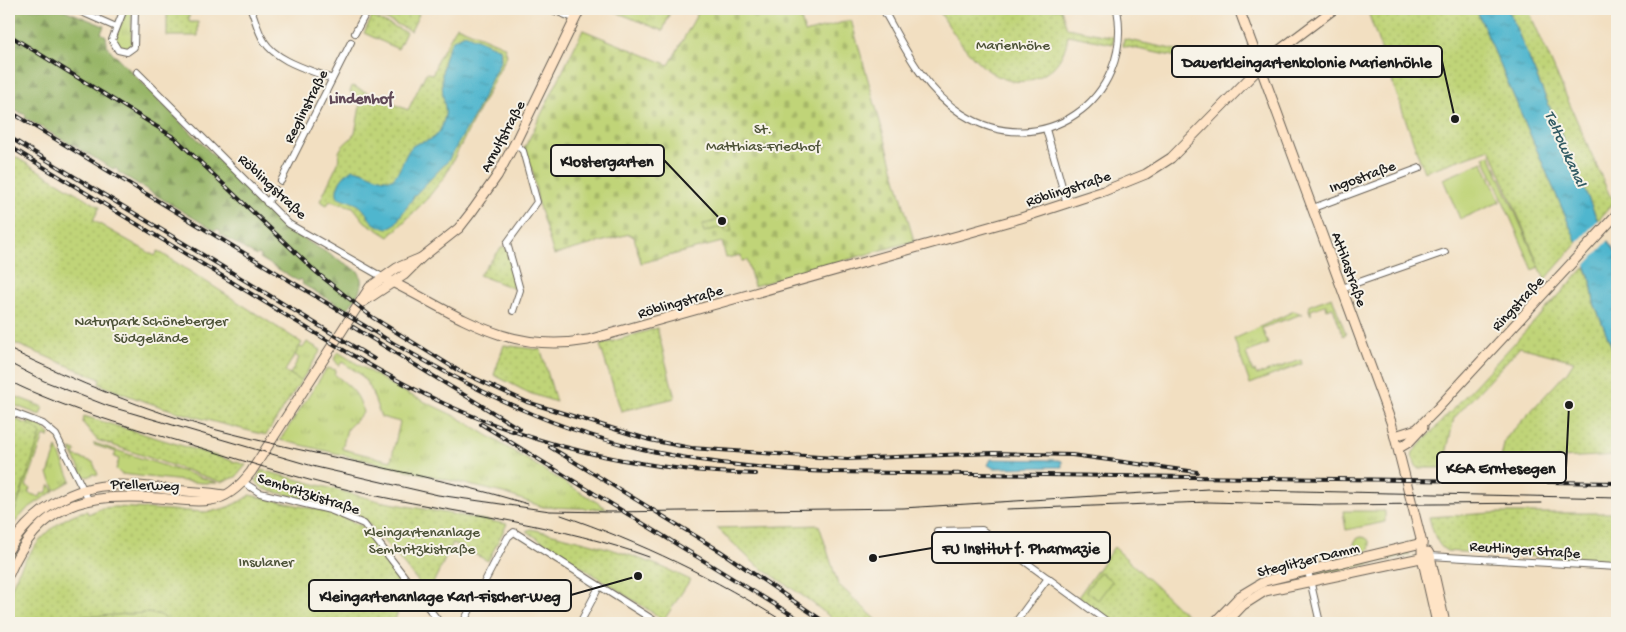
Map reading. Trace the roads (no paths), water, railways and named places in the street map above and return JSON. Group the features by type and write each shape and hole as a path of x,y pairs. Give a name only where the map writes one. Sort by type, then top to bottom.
{"main road":[{"name":"Arnulfstraße","path":"393,282 446,239 473,210 497,176 580,9"},
{"name":"Attilastraße","path":"1239,9 1395,436 1422,544 1445,623"},
{"name":"Röblingstraße","path":"384,278 490,333 539,343 573,343 760,292 1067,204 1132,180 1164,163 1260,66 1334,9"},
{"name":"Ringstraße","path":"1395,436 1417,429 1436,410 1615,216"},
{"name":"Arnulfstraße","path":"384,278 397,268 421,258"},
{"name":"Prellerweg","path":"9,574 21,549 42,525 63,510 88,499 124,495 208,501 224,495 243,482 361,304 370,287 384,278"},
{"name":"Prellerweg","path":"361,304 393,282"},
{"name":"Ringstraße","path":"1399,448 1409,442 1436,410"},
{"name":"Prellerweg","path":"9,549 18,534 36,515 61,499 84,490 120,485 224,495"},
{"name":"Steglitzer Damm","path":"1226,623 1255,596 1309,576 1422,544"},
{"name":"Attilastraße","path":"1426,556 1437,623"},
{"name":"Steglitzer Damm","path":"1214,623 1236,599 1250,588 1265,581 1309,576 1426,556"}],"street":[{"path":"76,9 116,27"},
{"path":"124,9 112,36 114,46 123,52 132,50 134,46 135,9"},
{"path":"251,9 264,41 271,49 287,59 332,79"},
{"path":"355,33 368,9"},
{"path":"550,9 576,19"},
{"path":"883,9 923,78 937,93 962,114 1000,130 1030,132 1046,128 1080,112 1095,97 1105,83 1116,58 1118,41 1117,9"},
{"name":"Reglinstraße","path":"281,181 351,42"},
{"name":"Röblingstraße","path":"137,72 289,224 384,278"},
{"path":"1046,128 1067,204"},
{"path":"513,311 520,290 507,243 537,202 524,150 515,143"},
{"name":"Ingostraße","path":"1313,208 1420,168"},
{"path":"267,203 276,190"},
{"path":"1342,288 1445,252"},
{"path":"9,411 38,422 50,430 57,438 88,499"},
{"name":"Sembritzkistraße","path":"243,482 260,493 330,510 364,524 440,623"},
{"path":"937,531 982,530 1109,623"},
{"path":"463,623 508,537 514,532 658,623"},
{"name":"Reutlinger Straße","path":"1426,556 1617,567"},
{"path":"1309,576 1320,623"},
{"path":"1015,623 1048,578"},
{"path":"580,623 599,587"}],"water":[{"path":"1476,9 1508,9 1603,233 1617,254 1617,360 1594,303 1591,281 1577,243"},
{"path":"465,34 500,49 501,59 474,116 448,161 415,195 395,224 388,228 377,225 359,205 338,197 338,185 343,177 352,169 392,179 413,146 438,134 445,113 442,81 444,60 453,40"},
{"path":"991,459 1058,460 1062,461 1062,467 993,468 988,465"}],"tram line":[{"path":"9,349 111,394 190,422 256,440 451,483 528,504"},
{"path":"9,363 44,381 108,406 316,467 438,495 550,511 610,512 903,508 1208,489 1617,498"},
{"path":"9,381 32,392 102,418 309,480 377,496 548,529 616,546 649,557"},
{"path":"1007,509 1208,502 1328,505 1542,503"},
{"path":"561,515 620,537 676,562 732,591 786,623"}],"railway":[{"path":"9,35 175,138 316,272 372,317 459,371 527,402 650,440 691,448 847,459 993,453 1072,455 1197,472"},
{"path":"9,111 393,343 445,372 535,415 571,429 644,450 719,463 833,472 1617,483"},
{"path":"9,137 374,359"},
{"path":"9,146 341,348 392,378 445,404 520,434 597,455 676,468 756,474"},
{"path":"353,327 520,429"},
{"path":"481,424 805,623"},
{"path":"550,447 720,551 826,623"}],"place":[{"name":"Dauerkleingartenkolonie Marienhöhle","path":"1455,119"},
{"name":"Klostergarten","path":"722,221"},
{"name":"KGA Erntesegen","path":"1569,405"},
{"name":"FU Institut f. Pharmazie","path":"873,558"},
{"name":"Kleingartenanlage Karl-Fischer-Weg","path":"638,576"}],"district":[{"name":"Lindenhof","path":"361,97"}],"park label":[{"name":"Marienhöhe","path":"1013,44"},
{"name":"St. Matthias-Friedhof","path":"763,136"},
{"name":"Naturpark Schöneberger Südgelände","path":"151,328"},
{"name":"Kleingartenanlage Sembritzkistraße","path":"422,540"},
{"name":"Insulaner","path":"266,561"}],"water label":[{"name":"Teltowkanal","path":"1567,148"}]}
